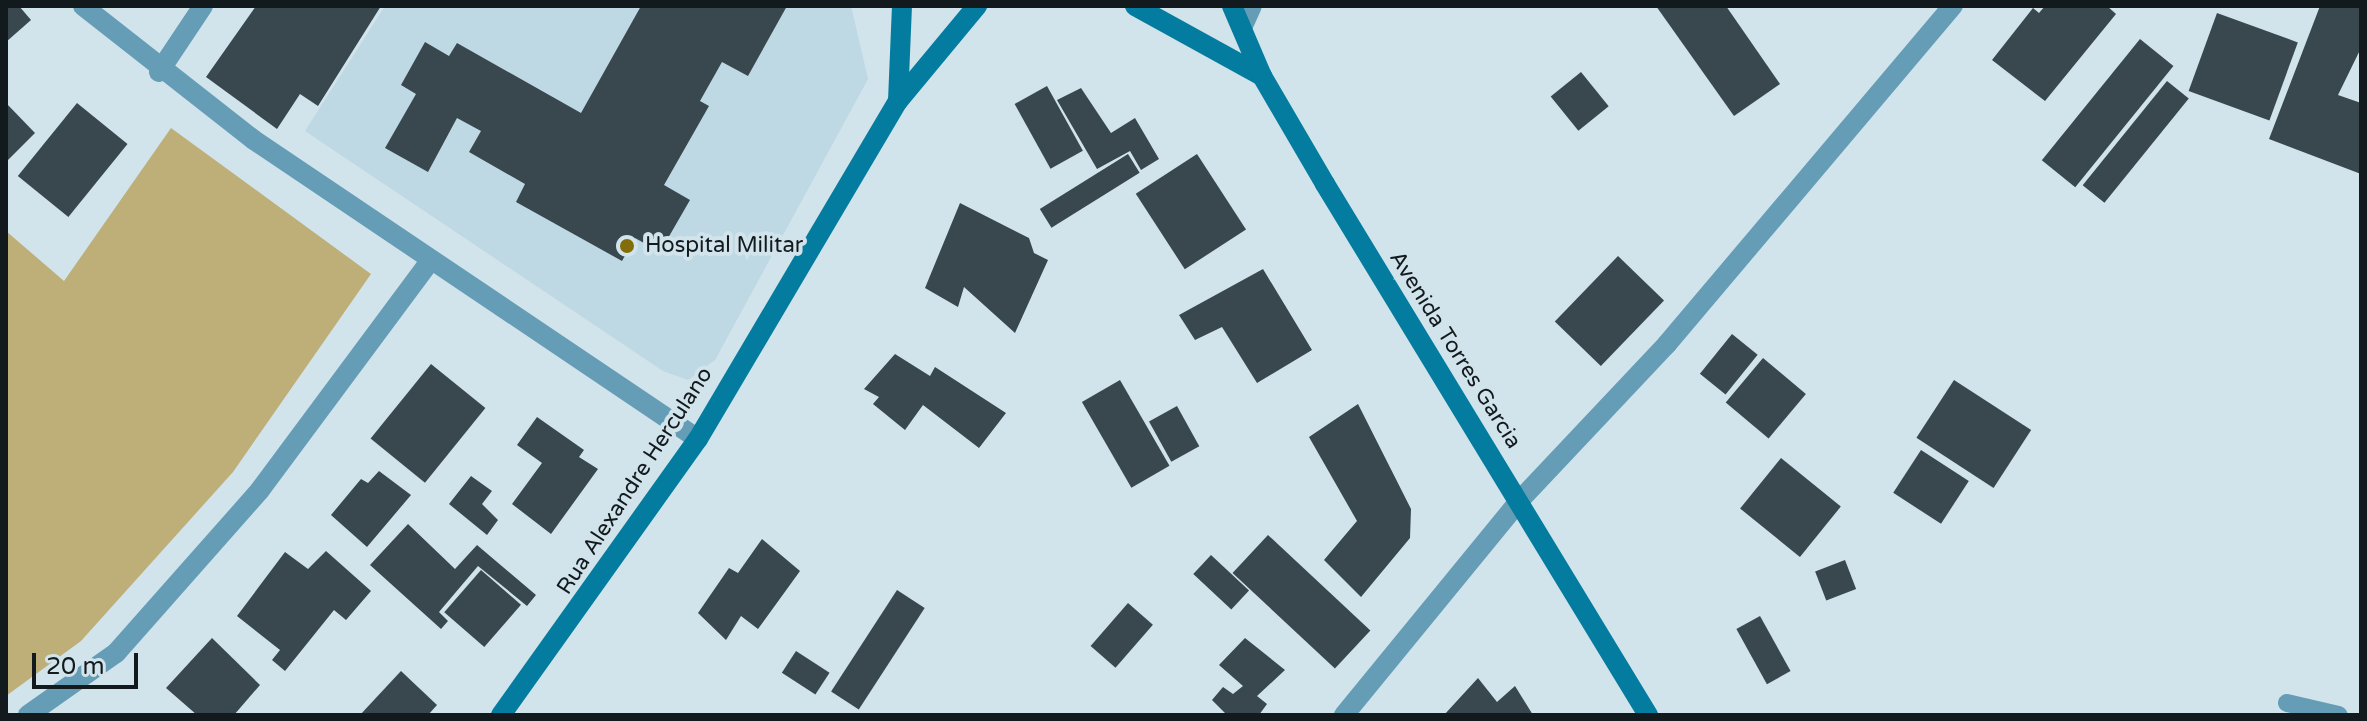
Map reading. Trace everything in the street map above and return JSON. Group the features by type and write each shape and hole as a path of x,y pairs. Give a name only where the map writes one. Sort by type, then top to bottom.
{"main road":[{"name":"Rua Alexandre Herculano","path":"501,715 698,439 898,101 902,6"},
{"path":"898,101 977,6"},
{"path":"1135,6 1262,76"},
{"name":"Avenida Torres Garcia","path":"1232,6 1262,76 1521,499 1648,715"}],"street":[{"path":"83,6 159,72 430,261 698,439"},
{"path":"159,72 203,6"},
{"path":"1242,28 1252,6"},
{"path":"1344,715 1521,499 1667,344 1953,6"},
{"path":"28,715 116,653 250,502 430,261"}],"lane":[{"path":"2287,703 2339,715"}],"shaded area":[{"name":"Hospital Militar","path":"385,6 851,6 868,79 715,360 688,380 663,371 305,131"},
{"path":"171,128 371,274 233,472 81,641 6,696 6,231 64,281"}],"building":[{"path":"6,6 19,6 31,20 6,42"},
{"path":"256,6 381,6 318,106 300,94 277,129 206,77"},
{"path":"641,6 787,6 748,76 722,62 700,101 709,106 664,185 690,200 660,252 635,238 622,261 516,202 525,184 469,152 481,131 457,118 428,172 385,148 416,94 401,85 425,42 449,56 457,43 581,113"},
{"path":"1656,6 1726,6 1780,84 1734,116"},
{"path":"2045,6 2107,6 2116,14 2045,101 1992,60 2033,8 2039,13"},
{"path":"2320,6 2361,6 2361,48 2338,95 2361,103 2361,174 2269,139"},
{"path":"2217,13 2298,42 2269,120 2189,91"},
{"path":"2140,39 2173,66 2075,187 2042,160"},
{"path":"1581,72 1609,106 1578,131 1551,97"},
{"path":"2167,81 2189,99 2104,203 2083,185"},
{"path":"1047,86 1083,151 1051,169 1015,104"},
{"path":"1081,88 1111,133 1135,118 1159,159 1141,170 1130,151 1097,169 1057,100"},
{"path":"6,103 35,133 6,162"},
{"path":"77,103 128,144 68,217 18,176"},
{"path":"1128,154 1140,173 1051,228 1040,209"},
{"path":"1197,154 1246,229 1185,269 1136,194"},
{"path":"960,203 1029,238 1034,253 1048,260 1015,333 964,287 958,307 925,288"},
{"path":"1618,256 1664,300 1601,366 1555,321"},
{"path":"1263,269 1312,350 1257,383 1222,327 1195,340 1179,315"},
{"path":"1732,334 1758,355 1726,394 1700,374"},
{"path":"895,354 930,376 935,367 1006,413 979,448 923,405 905,430 873,404 879,397 864,389"},
{"path":"1763,358 1806,394 1769,438 1726,402"},
{"path":"431,364 485,408 425,483 371,439"},
{"path":"1120,380 1170,466 1131,488 1082,402"},
{"path":"1954,380 2031,430 1994,488 1916,438"},
{"path":"1358,404 1411,509 1410,538 1361,597 1324,560 1357,521 1309,437"},
{"path":"1177,406 1199,446 1171,462 1149,422"},
{"path":"537,417 584,450 579,457 598,469 551,534 512,504 542,463 517,445"},
{"path":"1921,450 1969,481 1941,524 1893,493"},
{"path":"1781,458 1841,506 1800,557 1740,509"},
{"path":"379,471 411,495 367,547 331,515 361,479 368,483"},
{"path":"471,476 492,491 482,504 498,520 487,535 449,504"},
{"path":"408,524 455,569 477,545 536,595 527,606 478,566 439,612 448,621 441,629 370,565"},
{"path":"1268,535 1370,630 1335,669 1233,573"},
{"path":"762,539 800,571 758,629 741,616 726,640 698,613 729,568 738,573"},
{"path":"326,551 371,591 346,620 334,610 285,671 272,660 280,650 237,616 285,552 308,569"},
{"path":"1211,555 1249,590 1231,609 1193,574"},
{"path":"1845,560 1856,589 1826,600 1815,571"},
{"path":"481,570 521,605 484,647 444,612"},
{"path":"897,590 925,608 859,709 831,691"},
{"path":"1128,603 1153,625 1116,668 1091,646"},
{"path":"1760,616 1791,671 1767,684 1736,629"},
{"path":"212,638 260,685 234,715 197,715 166,688"},
{"path":"1245,638 1285,670 1257,696 1267,704 1259,715 1227,715 1212,700 1223,687 1233,694 1243,686 1219,665"},
{"path":"796,651 830,673 815,695 782,673"},
{"path":"401,671 437,705 428,715 360,715"},
{"path":"1478,678 1497,702 1515,686 1533,715 1444,715"}],"place":[{"name":"Hospital Militar","path":"627,246"}]}
